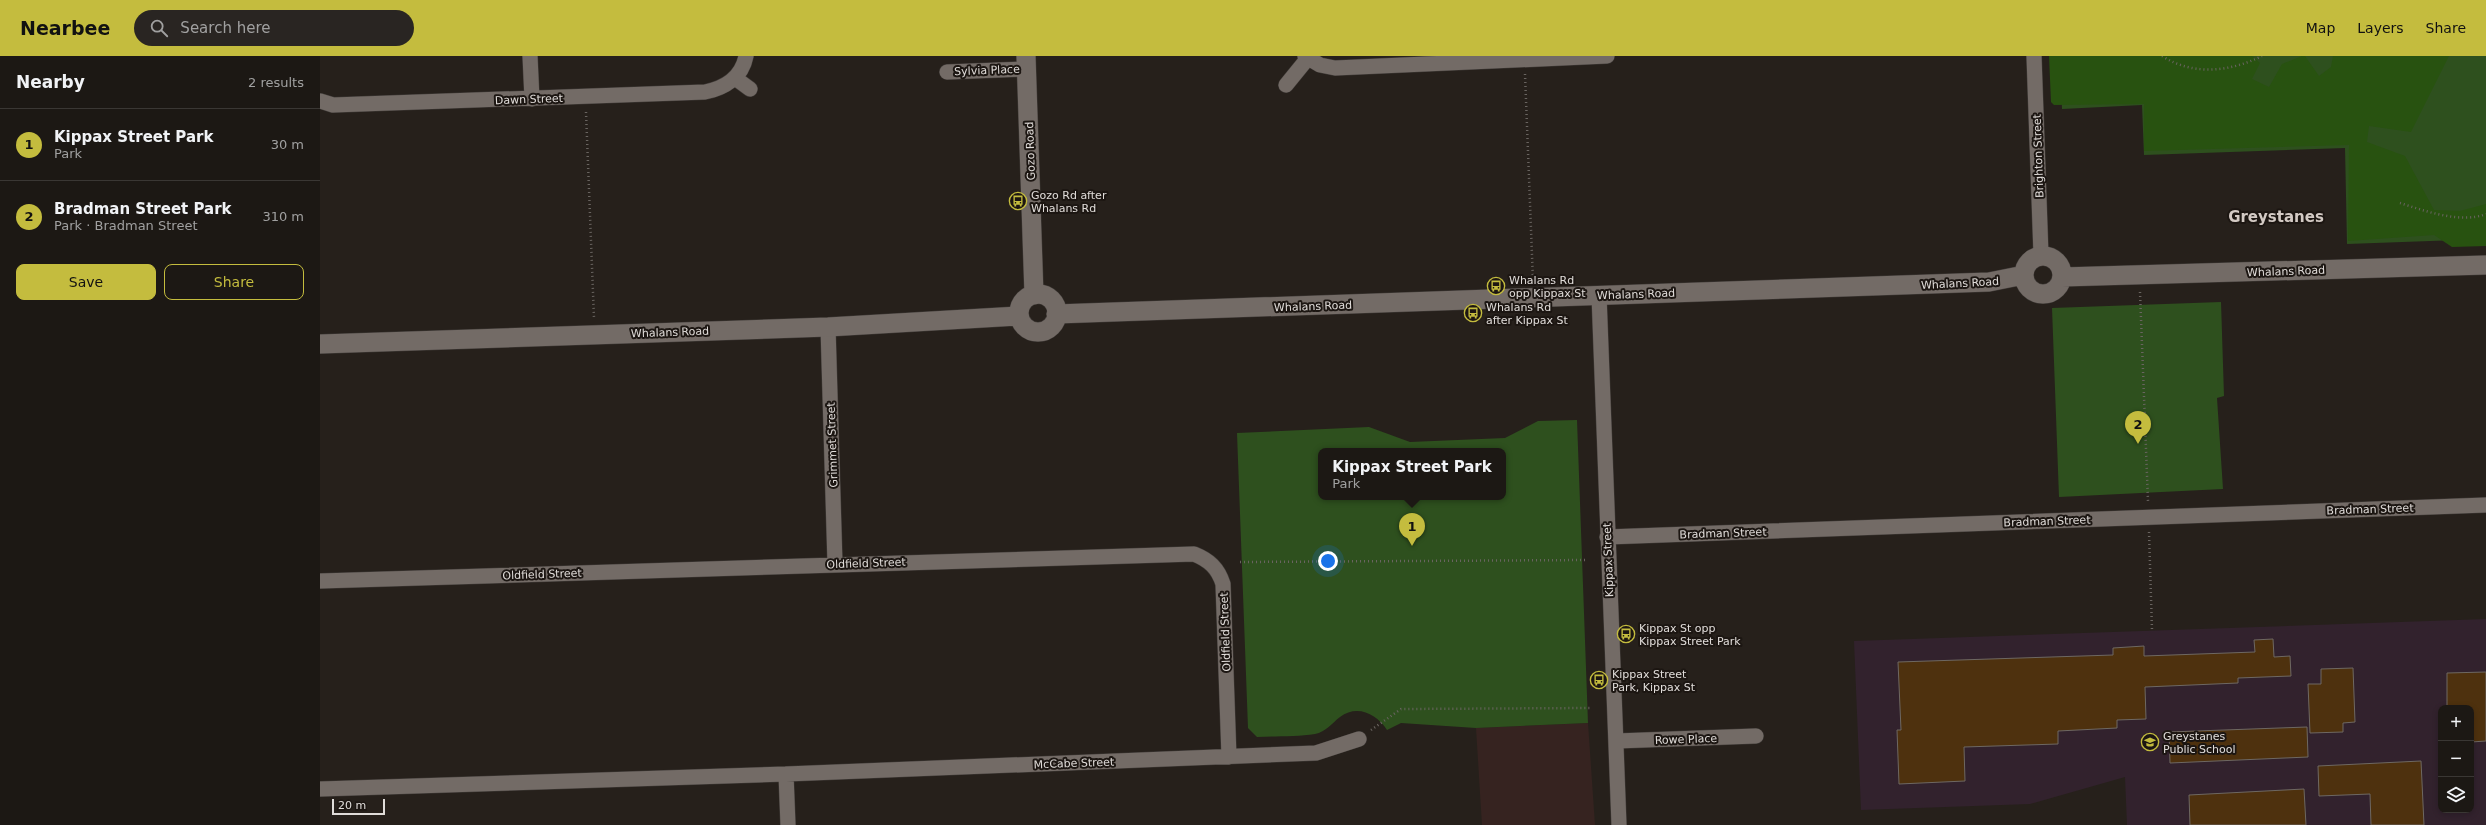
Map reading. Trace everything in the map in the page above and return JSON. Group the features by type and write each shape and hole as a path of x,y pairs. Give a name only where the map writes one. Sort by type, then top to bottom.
{"street":[{"path":"530,56 532,99"},
{"path":"746,56 743,67 735,78 750,89"},
{"path":"1286,85 1307,57 1320,65 1335,68 1607,56"},
{"name":"Brighton Street","path":"2034,56 2041,255"},
{"name":"Sylvia Place","path":"947,72 1027,62"},
{"name":"Gozo Road","path":"1027,62 1034,295"},
{"name":"Dawn Street","path":"320,101 333,105 705,92 723,86 735,78"},
{"path":"2041,255 2047,256 2058,263 2062,277 2058,287 2053,291 2041,294 2030,289 2024,275 2029,261 2041,255"},
{"name":"Whalans Road","path":"2062,277 2140,276 2486,265"},
{"name":"Whalans Road","path":"1056,314 1988,282 2024,275"},
{"path":"1034,295 1042,295 1051,300 1056,314 1050,328 1038,332 1027,328 1019,316 1022,303 1027,297 1034,295"},
{"name":"Kippax Street","path":"1598,295 1619,825"},
{"name":"Whalans Road","path":"320,344 828,327 1019,316"},
{"name":"Grimmet Street","path":"828,327 835,564"},
{"name":"Bradman Street","path":"1607,536 2486,505"},
{"name":"Oldfield Street","path":"320,581 1183,553 1204,558 1220,574 1225,594 1229,757"},
{"name":"Rowe Place","path":"1616,741 1756,736"},
{"name":"McCabe Street","path":"786,774 1316,753 1359,739"},
{"path":"320,789 786,774 788,825"}],"path":[{"path":"2162,56 2199,70 2226,69 2262,56"},
{"path":"1524,59 1534,298"},
{"path":"586,112 595,334"},
{"path":"2400,203 2453,216 2477,218 2486,214"},
{"path":"2140,276 2152,630"},
{"path":"1240,562 1588,560"},
{"path":"1359,739 1401,709 1592,708"}],"shaded area":[{"name":"Greystanes Public School","path":"2486,619 2486,825 2127,825 2125,777 2030,804 1861,810 1854,641"},
{"path":"1588,723 1595,825 1482,825 1476,728"}],"green space":[{"path":"2049,56 2252,56 2260,63 2252,79 2269,87 2282,64 2302,56 2305,56 2319,76 2331,67 2333,56 2449,56 2411,132 2369,126 2367,142 2405,156 2434,210 2460,211 2486,204 2486,246 2452,247 2434,235 2348,241 2349,145 2144,151 2144,104 2054,105 2051,102"},
{"path":"2060,56 2486,56 2486,239 2347,244 2345,148 2144,155 2142,105 2062,109"},
{"path":"2221,302 2224,396 2217,398 2223,489 2059,497 2052,308"},
{"path":"1577,420 1588,723 1476,728 1401,723 1387,730 1378,719 1372,715 1360,711 1353,711 1346,713 1319,733 1294,736 1257,737 1248,728 1237,433 1369,427 1410,442 1505,438 1538,421"}],"building":[{"path":"2273,639 2274,657 2290,656 2291,676 2238,678 2238,683 2145,687 2146,719 2117,720 2117,728 2058,731 2058,744 1964,747 1965,781 1899,784 1897,730 1901,730 1898,662 2113,655 2113,648 2144,646 2144,656 2255,652 2254,640"},
{"path":"2353,668 2355,722 2343,723 2343,732 2310,733 2308,684 2321,684 2321,669"},
{"path":"2486,672 2486,741 2474,742 2474,705 2447,705 2447,673"},
{"path":"2307,727 2308,757 2170,763 2169,732"},
{"path":"2421,761 2424,825 2371,825 2370,794 2319,796 2318,766"},
{"path":"2304,789 2306,825 2190,825 2189,795"}],"place":[{"name":"Gozo Rd after Whalans Rd","path":"1018,201"},
{"name":"Whalans Rd opp Kippax St","path":"1496,286"},
{"name":"Whalans Rd after Kippax St","path":"1473,313"},
{"name":"Bradman Street Park","path":"2138,444"},
{"name":"Kippax Street Park","path":"1412,546"},
{"name":"Kippax St opp Kippax Street Park","path":"1626,634"},
{"name":"Kippax Street Park, Kippax St","path":"1599,680"},
{"name":"Greystanes Public School","path":"2150,742"}],"district":[{"name":"Greystanes","path":"2276,217"}]}
